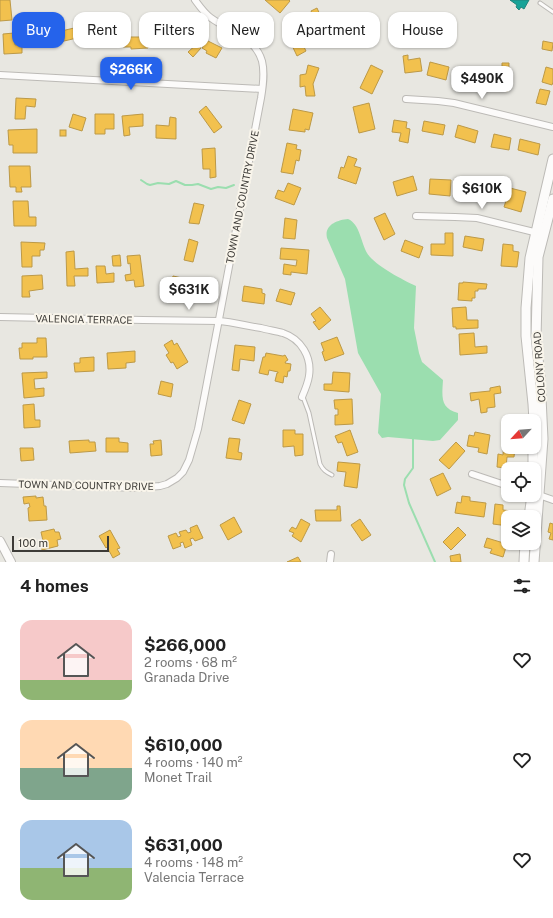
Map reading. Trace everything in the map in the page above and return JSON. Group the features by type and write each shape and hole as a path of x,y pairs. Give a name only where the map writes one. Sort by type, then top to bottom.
{"main road":[{"name":"COLONY ROAD","path":"540,462 543,439 540,377 536,339 538,257 540,234 553,159"},
{"name":"COLONY ROAD","path":"534,414 526,336 526,308 530,258 553,199"},
{"name":"COLONY ROAD","path":"534,562 535,502"},
{"path":"524,562 525,550"}],"street":[{"name":"TOWN AND COUNTRY DRIVE","path":"0,483 147,487 160,486 174,480 182,472 189,460 198,429 219,321 262,88 263,68 262,61 257,50 244,37 209,16 195,0"},
{"path":"0,75 262,88"},
{"path":"406,99 454,103 553,127"},
{"path":"416,216 477,218 540,234"},
{"name":"VALENCIA TERRACE","path":"0,317 219,321 282,332 298,342 308,359 310,367 309,379 302,397"},
{"path":"472,474 501,484"},
{"path":"541,497 553,500"},
{"path":"0,541 6,558"},
{"path":"330,562 331,554"}],"lane":[{"path":"540,3 553,12"},
{"path":"302,397 309,413 320,464 326,472 332,475"}],"shaded area":[{"path":"348,219 352,221 358,229 365,249 371,258 389,272 416,286 414,328 419,353 422,362 443,380 442,392 445,405 452,411 458,413 458,420 440,440 433,441 388,437 382,438 378,433 381,394 358,353 345,279 327,238 327,230 332,224"}],"building: Homes":[{"path":"0,0 10,0 12,20 0,21"},
{"path":"265,0 289,0 290,1 280,13"},
{"path":"317,8 319,12 311,12"},
{"path":"73,28 73,39 65,41 65,30"},
{"path":"12,33 12,48 22,48 22,53 4,54 3,34"},
{"path":"131,37 139,37 139,48 148,48 131,49"},
{"path":"543,41 553,43 552,51 542,49"},
{"path":"209,42 217,46 217,48 222,48 216,58 206,53 207,51 202,48 209,48"},
{"path":"192,48 201,48 193,57 188,52"},
{"path":"293,48 304,48 306,51 297,56"},
{"path":"408,55 408,60 420,58 422,71 405,73 403,56"},
{"path":"430,62 449,67 446,80 427,75"},
{"path":"502,63 509,63 508,91 492,91 493,75 502,76"},
{"path":"308,65 319,68 313,84 315,96 306,96 305,86 300,87 300,75 306,74"},
{"path":"371,65 383,71 372,94 360,88"},
{"path":"546,67 553,69 552,85 542,82"},
{"path":"461,70 479,75 476,87 458,82"},
{"path":"540,89 550,91 546,105 536,103"},
{"path":"16,98 36,99 35,107 26,106 25,119 15,119"},
{"path":"369,103 375,129 359,133 353,107"},
{"path":"206,106 222,127 214,133 199,112"},
{"path":"293,109 313,113 309,130 305,129 305,132 289,130"},
{"path":"73,114 86,118 82,131 69,127"},
{"path":"95,114 114,114 114,129 105,129 105,134 95,134"},
{"path":"143,114 143,126 129,127 130,135 124,136 122,116"},
{"path":"170,117 176,118 176,139 156,138 156,125 169,126"},
{"path":"394,120 407,122 406,128 410,129 408,143 399,141 401,133 392,132"},
{"path":"424,121 445,125 443,135 422,131"},
{"path":"458,125 478,131 475,143 455,137"},
{"path":"37,129 37,153 13,153 13,145 9,145 8,130"},
{"path":"60,130 66,130 66,136 60,136"},
{"path":"494,134 511,138 509,150 491,147"},
{"path":"520,139 540,144 538,155 518,150"},
{"path":"287,143 297,145 296,149 301,150 299,161 296,160 293,174 281,172"},
{"path":"215,148 216,177 210,178 210,169 203,169 202,149"},
{"path":"348,156 357,159 354,166 361,168 356,184 338,178 341,167 344,168"},
{"path":"9,166 30,166 31,187 21,187 22,192 16,192 16,187 10,187"},
{"path":"413,176 417,190 397,196 393,182"},
{"path":"430,179 451,180 450,196 429,194"},
{"path":"288,183 301,188 294,205 275,198 278,190 284,192"},
{"path":"468,184 489,187 488,199 467,197"},
{"path":"510,188 526,192 521,212 504,207"},
{"path":"13,201 28,201 29,217 36,217 36,226 14,226"},
{"path":"194,203 204,205 199,224 189,223"},
{"path":"385,213 395,234 384,240 374,218"},
{"path":"285,218 297,220 295,239 283,238"},
{"path":"445,233 453,233 453,256 431,255 431,244 445,244"},
{"path":"465,236 484,239 482,251 463,247"},
{"path":"189,239 198,242 193,262 184,260"},
{"path":"405,240 423,247 419,258 401,251"},
{"path":"21,242 45,243 44,250 40,250 40,256 32,256 32,267 22,267"},
{"path":"503,244 513,245 513,251 519,252 517,267 501,266"},
{"path":"281,248 309,250 307,274 291,272 291,275 283,274 284,264 296,266 297,260 280,259"},
{"path":"74,251 75,269 88,268 88,276 74,276 75,286 67,286 66,252"},
{"path":"120,255 121,266 113,266 112,256"},
{"path":"140,255 144,286 135,287 134,280 126,281 125,275 131,274 130,263 128,264 127,256"},
{"path":"96,266 105,266 106,274 114,273 114,282 97,283"},
{"path":"42,275 43,289 29,291 30,297 22,297 22,276"},
{"path":"173,276 191,280 187,298 176,296 178,286 171,284"},
{"path":"459,283 487,284 486,289 478,289 478,291 475,291 475,298 472,298 472,301 458,300"},
{"path":"244,286 262,289 262,293 265,294 264,304 242,301"},
{"path":"280,289 295,293 291,305 276,301"},
{"path":"320,307 331,320 319,330 313,322 316,321 311,314"},
{"path":"466,307 467,320 478,320 478,328 456,329 456,327 453,327 452,308"},
{"path":"474,333 475,347 487,346 487,353 460,355 459,334"},
{"path":"337,337 344,354 325,361 321,343"},
{"path":"37,338 46,338 47,357 20,359 19,348 22,348 22,343 37,343"},
{"path":"172,340 174,345 177,343 188,362 177,369 166,355 169,353 164,345"},
{"path":"235,345 255,347 254,361 240,359 239,371 232,370"},
{"path":"135,351 135,362 126,363 126,368 108,369 107,353"},
{"path":"266,353 283,356 285,355 288,360 285,363 291,364 287,377 284,376 283,383 275,381 278,372 269,370 268,375 259,373 263,357 265,357"},
{"path":"94,357 94,371 75,372 74,363 80,363 80,358"},
{"path":"47,372 47,378 34,379 35,389 44,388 44,396 24,398 22,373"},
{"path":"333,372 350,373 349,392 324,390 324,384 332,384"},
{"path":"161,381 173,384 171,397 158,394"},
{"path":"500,386 501,393 494,394 495,407 487,408 487,412 481,413 479,399 471,401 470,393 490,391 490,388"},
{"path":"352,399 353,424 335,425 335,415 338,415 338,409 335,409 334,400"},
{"path":"239,400 251,404 244,424 232,420"},
{"path":"34,404 35,420 40,420 40,427 24,428 23,405"},
{"path":"283,430 295,430 295,434 303,434 303,455 295,456 294,446 283,447"},
{"path":"350,430 358,452 347,456 342,442 338,443 335,436"},
{"path":"475,432 490,435 487,454 478,452 479,448 467,446 469,435 474,436"},
{"path":"106,438 119,438 119,442 128,443 128,452 106,452"},
{"path":"229,438 240,439 238,452 242,453 241,460 226,458"},
{"path":"89,440 89,442 95,442 96,451 70,453 69,441"},
{"path":"161,440 162,455 151,456 150,444 154,444 153,441"},
{"path":"456,442 465,451 449,469 439,460"},
{"path":"20,448 33,448 34,460 21,461"},
{"path":"498,454 514,454 514,457 507,457 507,462 501,462 501,467 497,467"},
{"path":"338,462 360,464 357,488 344,486 346,472 337,471"},
{"path":"443,473 451,489 437,496 430,479"},
{"path":"36,496 36,498 43,497 44,506 46,506 47,520 29,521 29,503 24,504 23,497"},
{"path":"462,496 470,497 470,501 486,503 484,517 455,513 457,502 461,503"},
{"path":"495,504 503,505 503,510 501,510 501,525 493,524"},
{"path":"337,506 340,506 341,521 316,521 315,510 337,510"},
{"path":"234,517 242,532 228,540 220,525"},
{"path":"301,519 310,524 301,542 292,536 294,533 289,531 292,527 296,529"},
{"path":"360,519 371,535 362,541 351,525"},
{"path":"550,523 553,524 553,540 549,539 551,533 548,532"},
{"path":"197,525 203,538 195,541 193,538 190,539 192,545 185,548 183,542 180,543 181,546 173,549 168,536 176,533 178,537 181,536 179,532 186,530 188,533 191,532 190,528"},
{"path":"458,527 466,535 451,550 443,542"},
{"path":"54,529 55,532 59,532 61,539 57,540 58,546 42,550 41,542 43,541 41,532"},
{"path":"110,530 120,548 117,549 120,554 113,558 99,536"},
{"path":"487,538 501,542 501,550 505,550 503,557 490,553 492,549 484,547"},
{"path":"460,554 461,562 451,562 450,556"},
{"path":"298,557 301,562 287,562"}],"building: Public":[{"path":"510,0 529,0 524,9 521,7 519,10 516,7 517,5"}],"waterway":[{"path":"141,180 150,185 158,183 169,184 176,181 185,185 198,184 211,189 218,187 226,188 234,185"},
{"path":"413,438 413,468 405,479 404,485 409,503 435,562"}]}
